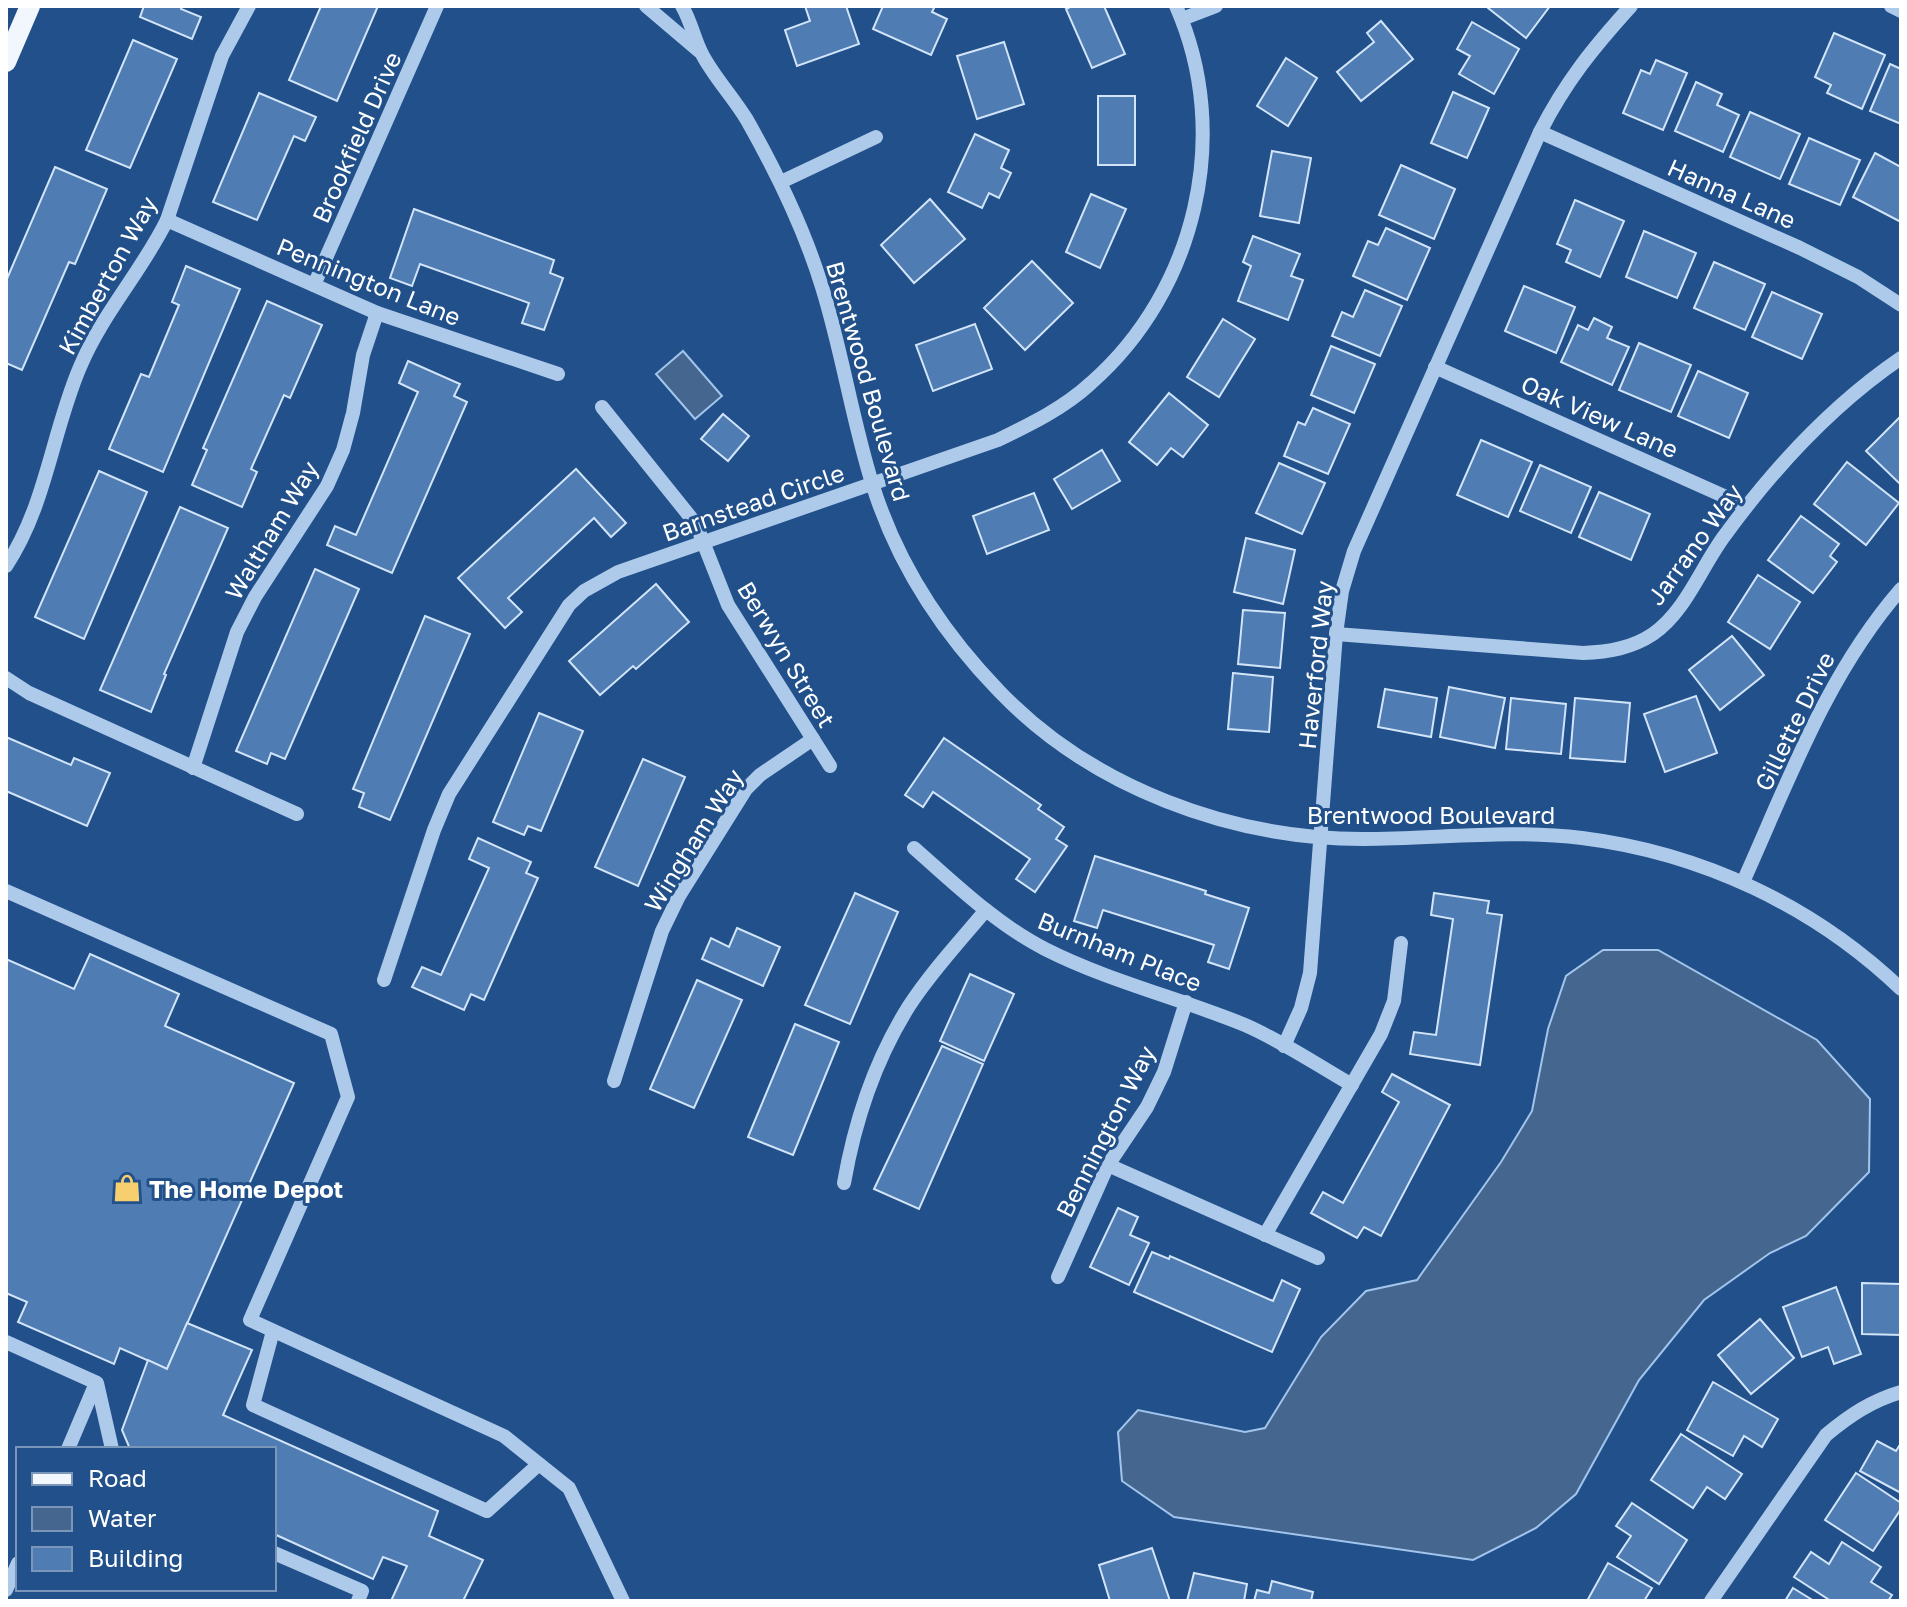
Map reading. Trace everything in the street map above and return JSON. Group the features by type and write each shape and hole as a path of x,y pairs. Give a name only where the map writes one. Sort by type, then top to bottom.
{"main road":[{"path":"6,62 30,6"}],"street":[{"name":"Kimberton Way","path":"6,566 31,519 79,368 97,333 157,241 167,220 222,56 249,6"},
{"name":"Brookfield Drive","path":"314,285 437,6"},
{"name":"Brentwood Boulevard","path":"646,6 702,54"},
{"name":"Brentwood Boulevard","path":"682,6 702,54 745,116 781,182 822,286 872,484 895,542 924,597 960,648 1002,694 1048,734 1100,769 1155,797 1234,824 1321,838 1516,834 1581,838 1645,849 1687,861 1743,882 1793,907 1831,931 1901,989"},
{"path":"1179,13 1216,6"},
{"name":"Haverford Way","path":"1284,1046 1301,1008 1310,973 1336,634 1342,591 1354,551 1540,132 1561,92 1587,54 1631,6"},
{"path":"1891,6 1901,11"},
{"name":"Barnstead Circle","path":"384,980 449,794 569,605 600,580 998,440 1039,421 1092,382 1123,351 1150,315 1181,257 1194,214 1202,170 1203,126 1199,82 1179,13"},
{"name":"Hanna Lane","path":"1540,132 1800,248 1858,277 1901,305"},
{"path":"781,182 876,137"},
{"name":"Pennington Lane","path":"167,220 377,313 558,374"},
{"name":"Waltham Way","path":"193,768 237,632 255,597 327,486 343,450 363,355 377,313"},
{"name":"Jarrano Way","path":"1336,634 1583,653 1621,649 1654,633 1668,620 1746,506 1785,460 1838,408 1901,358"},
{"name":"Oak View Lane","path":"1435,367 1746,506"},
{"name":"Berwyn Street","path":"602,407 685,508 704,542 728,605 830,766"},
{"name":"Gillette Drive","path":"1743,882 1824,701 1858,644 1901,589"},
{"path":"6,678 29,693 297,814"},
{"name":"Wingham Way","path":"614,1081 655,949 679,896 746,789 760,775 813,739"},
{"name":"Burnham Place","path":"914,848 1010,929 1046,950 1249,1027 1284,1046"},
{"path":"6,891 331,1034 348,1097 250,1320 504,1436 569,1488 623,1601"},
{"path":"844,1183 850,1146 867,1091 891,1038 932,974 986,910"},
{"path":"1265,1235 1381,1034 1394,1001 1401,943"},
{"name":"Bennington Way","path":"1058,1277 1108,1165 1147,1107 1164,1072 1186,1002"},
{"path":"1284,1046 1352,1085"},
{"path":"1108,1165 1318,1258"},
{"path":"273,1331 253,1405 487,1511 539,1464"},
{"path":"6,1342 97,1383"},
{"path":"69,1447 97,1383"},
{"path":"97,1383 112,1447"},
{"path":"1711,1601 1826,1435 1867,1404 1901,1392"},
{"path":"276,1554 362,1591 358,1601"},
{"path":"6,1590 16,1568"}],"water":[{"path":"683,351 722,396 695,419 656,374"},
{"path":"1603,950 1658,950 1817,1040 1870,1099 1869,1172 1806,1236 1770,1253 1704,1300 1639,1380 1576,1494 1536,1528 1473,1560 1174,1517 1122,1481 1118,1432 1138,1410 1245,1432 1265,1428 1321,1337 1366,1291 1417,1280 1501,1162 1532,1111 1548,1029 1566,976"}],"building":[{"path":"144,6 182,6 181,9 201,17 192,39 140,17"},
{"path":"321,6 378,6 337,101 289,80"},
{"path":"805,6 846,6 859,44 797,66 785,30 810,21"},
{"path":"883,6 935,6 932,12 947,19 931,55 873,29"},
{"path":"1072,6 1104,6 1125,54 1092,68 1066,9"},
{"path":"1489,6 1550,6 1526,38"},
{"path":"1381,21 1413,59 1361,101 1337,72 1374,42 1367,33"},
{"path":"1472,22 1519,49 1494,94 1459,74 1470,56 1457,49"},
{"path":"1834,33 1885,55 1862,109 1827,93 1831,85 1815,77"},
{"path":"133,40 177,59 130,168 86,150"},
{"path":"1004,42 1024,104 977,119 957,56"},
{"path":"1286,58 1317,78 1288,126 1257,106"},
{"path":"1656,60 1687,73 1663,130 1623,113 1641,70 1650,74"},
{"path":"1890,64 1901,69 1901,124 1870,111"},
{"path":"1696,82 1722,94 1717,105 1739,115 1723,152 1675,131"},
{"path":"1453,92 1489,108 1467,158 1431,143"},
{"path":"259,93 316,117 305,141 294,136 257,220 213,202"},
{"path":"1098,96 1135,96 1135,165 1098,165"},
{"path":"1750,112 1800,134 1780,179 1730,157"},
{"path":"975,134 1009,150 1001,168 1011,173 999,198 989,193 982,208 948,192"},
{"path":"1809,138 1860,160 1840,205 1789,184"},
{"path":"1272,151 1311,158 1299,223 1260,216"},
{"path":"1875,153 1901,167 1901,222 1853,197"},
{"path":"1401,165 1455,189 1434,239 1379,215"},
{"path":"55,167 107,189 75,264 69,262 22,370 6,363 6,281"},
{"path":"1091,194 1126,209 1100,268 1066,252"},
{"path":"930,199 965,239 914,283 881,245"},
{"path":"1575,200 1624,221 1600,277 1566,262 1571,250 1557,244"},
{"path":"414,209 554,260 550,273 563,278 544,330 522,323 529,303 420,264 412,286 390,278"},
{"path":"1386,228 1430,248 1407,300 1353,276 1368,241 1378,245"},
{"path":"1644,231 1696,253 1677,298 1626,277"},
{"path":"1253,236 1300,254 1291,276 1303,280 1288,320 1238,301 1251,266 1243,262"},
{"path":"1032,261 1073,303 1025,350 984,308"},
{"path":"1714,262 1765,284 1745,330 1694,308"},
{"path":"186,266 240,289 163,472 109,449 141,374 149,377 179,305 172,302"},
{"path":"1524,286 1575,307 1556,353 1505,331"},
{"path":"1365,290 1402,306 1380,356 1332,336 1342,312 1353,317"},
{"path":"1772,292 1822,314 1802,359 1752,337"},
{"path":"267,301 322,325 290,398 284,395 251,469 257,472 242,507 192,485 207,450 203,448"},
{"path":"1594,318 1612,327 1607,338 1629,347 1612,385 1561,362 1578,325 1588,330"},
{"path":"1223,319 1255,339 1219,397 1187,377"},
{"path":"975,324 992,369 933,391 916,345"},
{"path":"1639,343 1691,365 1671,412 1619,390"},
{"path":"1331,346 1375,364 1354,413 1311,395"},
{"path":"408,361 460,384 454,396 467,402 392,573 327,545 335,526 356,535 418,392 399,383"},
{"path":"1698,371 1748,393 1729,438 1678,416"},
{"path":"1169,393 1208,425 1183,457 1171,448 1157,465 1129,442"},
{"path":"1313,408 1350,424 1328,474 1284,456 1298,422 1305,425"},
{"path":"723,414 749,436 728,461 701,439"},
{"path":"1901,416 1901,485 1866,451"},
{"path":"1481,440 1532,462 1508,517 1457,495"},
{"path":"1102,450 1120,481 1072,509 1054,479"},
{"path":"1847,462 1899,503 1866,545 1814,504"},
{"path":"1279,463 1325,483 1302,534 1256,513"},
{"path":"1540,465 1591,487 1571,533 1520,511"},
{"path":"576,469 626,523 611,537 594,518 508,598 522,612 505,628 458,578"},
{"path":"99,471 147,492 84,639 35,617"},
{"path":"1599,492 1650,514 1631,560 1579,537"},
{"path":"1034,493 1049,530 987,554 973,516"},
{"path":"180,507 228,528 164,674 151,712 100,690"},
{"path":"1801,516 1839,544 1830,556 1837,562 1813,593 1768,560"},
{"path":"1246,538 1295,550 1283,604 1234,592"},
{"path":"315,569 359,589 285,759 271,753 267,764 236,751"},
{"path":"1758,575 1800,602 1770,649 1728,622"},
{"path":"656,584 689,622 636,669 633,666 600,695 569,661"},
{"path":"1243,610 1285,613 1280,668 1238,664"},
{"path":"425,616 470,634 390,820 359,807 364,793 353,789"},
{"path":"1732,636 1764,675 1720,710 1689,670"},
{"path":"1233,673 1273,677 1269,732 1228,729"},
{"path":"1449,687 1505,698 1495,748 1440,737"},
{"path":"1385,689 1437,698 1431,737 1378,727"},
{"path":"1696,696 1717,753 1665,772 1644,714"},
{"path":"1511,698 1566,704 1561,754 1506,749"},
{"path":"1575,698 1630,703 1625,762 1570,758"},
{"path":"539,713 583,731 541,831 528,826 524,835 493,822"},
{"path":"6,737 71,765 74,758 110,773 87,826 6,791"},
{"path":"944,738 1041,805 1038,809 1064,827 1056,839 1067,846 1035,892 1016,879 1030,859 933,792 923,807 905,795"},
{"path":"643,759 685,777 638,886 595,867"},
{"path":"478,838 531,862 526,873 538,878 484,1000 471,994 464,1010 412,987 422,967 441,975 489,868 469,859"},
{"path":"1095,856 1249,908 1229,969 1208,962 1214,945 1103,910 1097,928 1074,921"},
{"path":"855,893 898,912 850,1024 805,1005"},
{"path":"1434,893 1489,901 1487,913 1502,915 1480,1065 1410,1054 1414,1032 1436,1035 1453,919 1431,915"},
{"path":"737,928 780,947 763,986 702,959 711,938 729,947"},
{"name":"The Home Depot","path":"90,954 179,994 165,1026 294,1083 167,1369 120,1348 114,1364 18,1322 27,1302 6,1293 6,959 74,989"},
{"path":"970,974 1014,994 984,1061 940,1041"},
{"path":"697,980 742,1000 694,1108 650,1089"},
{"path":"795,1024 839,1042 793,1155 748,1137"},
{"path":"942,1046 983,1064 919,1209 874,1189"},
{"path":"1392,1074 1450,1105 1381,1236 1364,1227 1357,1238 1311,1213 1323,1192 1343,1203 1399,1102 1382,1092"},
{"path":"1118,1208 1138,1217 1130,1235 1149,1243 1129,1285 1090,1267"},
{"path":"1152,1252 1169,1259 1170,1256 1273,1301 1282,1280 1300,1289 1272,1352 1134,1292"},
{"path":"1862,1283 1901,1284 1901,1335 1862,1334"},
{"path":"1836,1287 1861,1354 1834,1364 1828,1347 1802,1357 1783,1307"},
{"path":"1760,1319 1794,1358 1751,1394 1718,1355"},
{"path":"187,1323 252,1350 223,1415 438,1511 429,1536 483,1560 463,1601 391,1601 407,1566 383,1557 373,1579 276,1535 276,1447 129,1447 122,1430 148,1360 167,1369"},
{"path":"1713,1382 1778,1419 1762,1447 1744,1436 1733,1456 1687,1430"},
{"path":"1681,1434 1742,1474 1725,1499 1707,1487 1693,1508 1651,1480"},
{"path":"1877,1441 1896,1451 1901,1443 1901,1493 1860,1471"},
{"path":"1856,1473 1901,1503 1901,1509 1873,1551 1825,1520"},
{"path":"1632,1503 1687,1540 1659,1584 1617,1557 1631,1536 1616,1526"},
{"path":"1842,1542 1881,1567 1871,1582 1892,1595 1888,1601 1831,1601 1794,1577 1811,1552 1829,1564"},
{"path":"1152,1548 1170,1601 1110,1601 1099,1565"},
{"path":"1608,1563 1652,1588 1644,1601 1587,1601"},
{"path":"1194,1573 1247,1584 1244,1601 1187,1601"},
{"path":"1272,1581 1313,1592 1311,1601 1254,1601 1257,1590 1269,1593"},
{"path":"1793,1588 1814,1601 1785,1601"}],"place":[{"name":"The Home Depot","path":"127,1188"}]}
